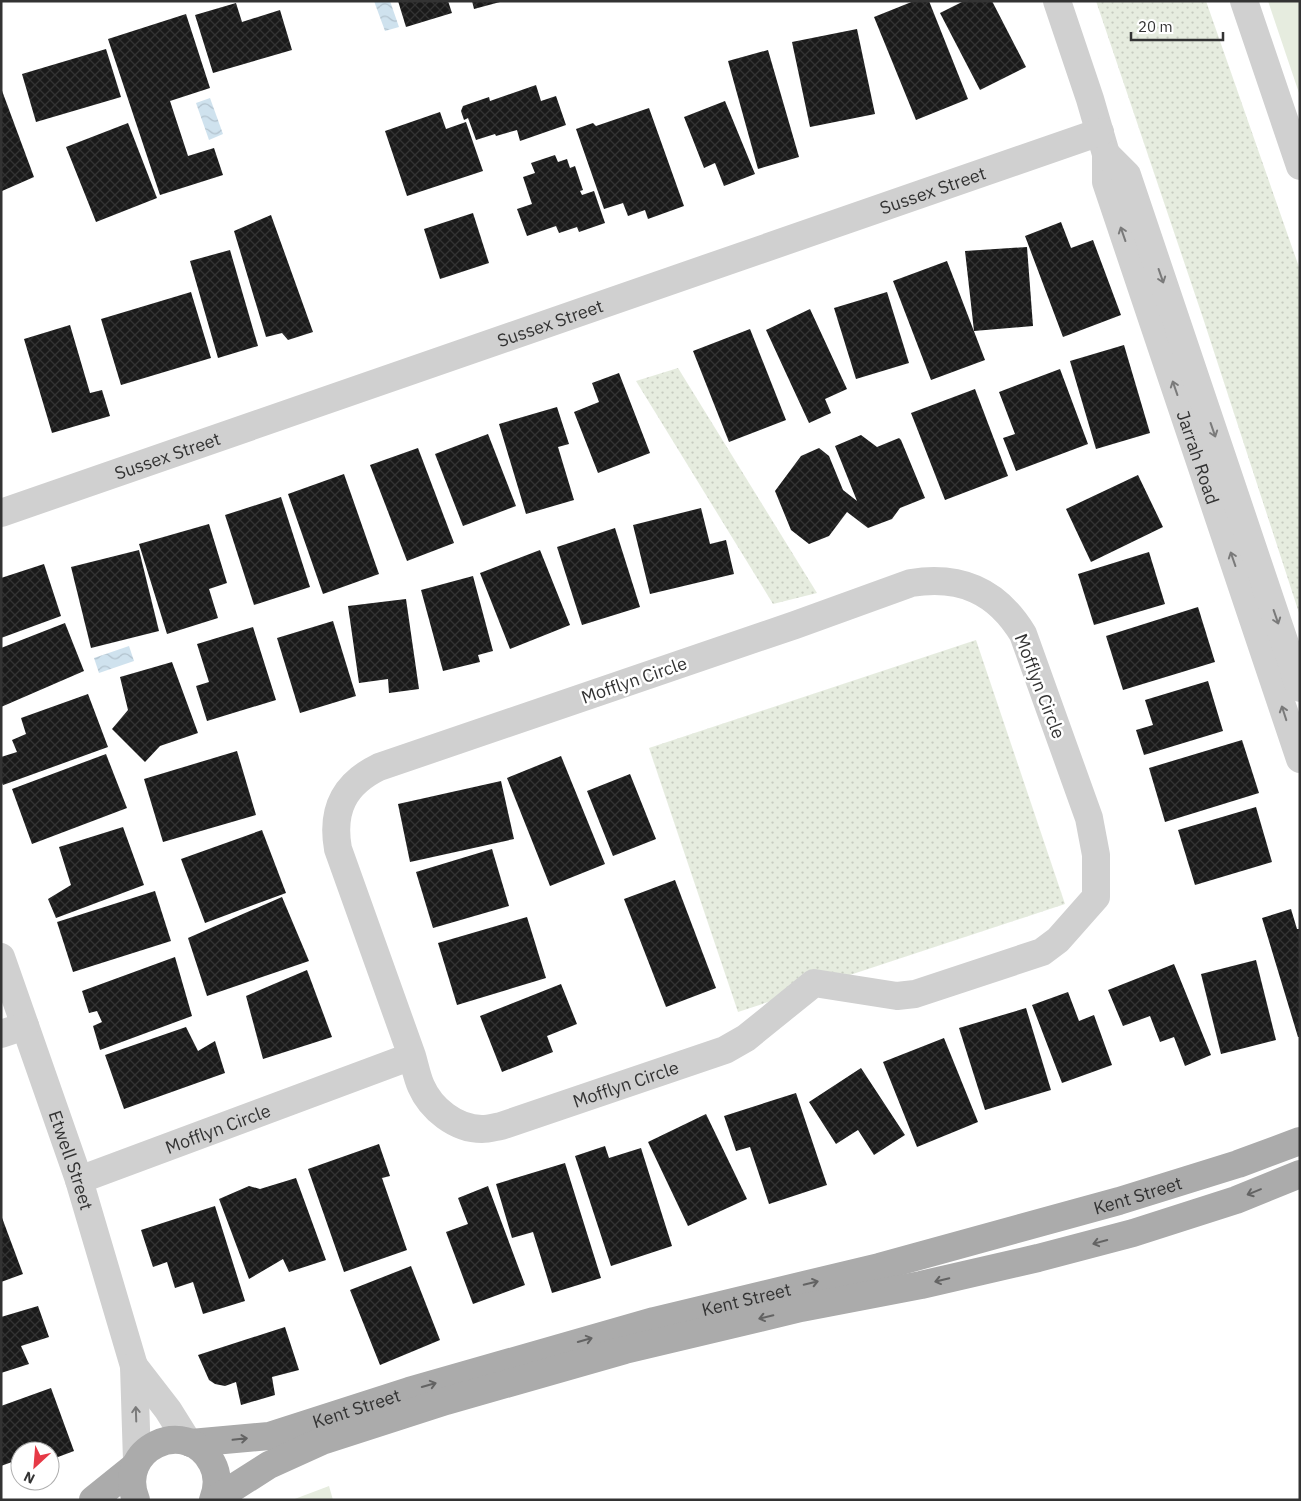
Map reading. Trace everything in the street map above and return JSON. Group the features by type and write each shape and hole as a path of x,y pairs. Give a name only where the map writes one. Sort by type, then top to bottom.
{"main road":[{"name":"Kent Street","path":"136,1464 146,1450 159,1442 173,1440 190,1443 269,1436 410,1391 654,1321 879,1267 1119,1200 1238,1164 1300,1141"},
{"name":"Kent Street","path":"214,1500 268,1464 322,1441 446,1400 625,1350 801,1308 921,1285 1038,1258 1133,1233 1236,1200 1300,1174"},
{"path":"190,1443 206,1454 213,1465 217,1483 214,1500"},
{"path":"93,1500 136,1464"},
{"path":"136,1464 132,1482 136,1500"}],"street":[{"name":"Jarrah Road","path":"1057,1 1103,143 1106,182 1300,759"},
{"path":"1244,1 1300,166"},
{"name":"Jarrah Road","path":"1103,143 1127,175 1300,688"},
{"name":"Sussex Street","path":"1,513 1103,143"},
{"name":"Mofflyn Circle","path":"930,580 952,582 976,588 1012,616 1023,634 1089,818 1096,855 1096,897 1058,940 1042,952 915,994 897,996 814,983 746,1038 724,1050 501,1126 481,1129 459,1124 444,1116 431,1103 421,1087 412,1056 336,842 336,819 341,802 350,787 363,774 796,625 912,583 930,580"},
{"name":"Etwell Street","path":"1,957 13,1030 79,1180 134,1366 136,1464"},
{"name":"Mofflyn Circle","path":"79,1180 412,1056"},
{"name":"Etwell Street","path":"134,1366 168,1410 190,1443"}],"shaded area":[{"path":"1096,1 1206,1 1300,270 1300,616 1203,318"},
{"path":"1268,1 1300,1 1300,96"},
{"path":"678,368 817,593 773,604 636,381"},
{"path":"976,640 1065,904 738,1012 649,748"},
{"path":"329,1486 333,1500 292,1500"}],"water":[{"path":"374,1 390,1 399,27 385,31"},
{"path":"210,98 223,134 209,140 196,103"},
{"path":"129,646 134,661 99,673 94,658"}],"building":[{"path":"398,1 448,1 452,13 406,27"},
{"path":"472,1 500,1 500,2 474,9"},
{"path":"914,1 929,1 968,99 916,120 874,17"},
{"path":"964,1 992,1 1026,67 980,90 940,13"},
{"path":"236,3 242,22 280,10 292,50 213,73 195,15"},
{"path":"186,14 210,88 170,101 188,156 214,148 223,175 160,195 108,39"},
{"path":"857,29 875,114 810,127 792,42"},
{"path":"106,49 121,97 36,122 22,74"},
{"path":"768,50 799,157 758,169 728,61"},
{"path":"536,85 541,101 556,96 566,125 520,141 517,130 476,140 468,118 464,120 461,111 463,106 489,97 490,101"},
{"path":"1,88 34,177 2,191 1,190"},
{"path":"725,101 755,174 724,186 715,163 704,168 684,117"},
{"path":"649,108 684,206 648,219 645,210 628,216 623,203 604,209 576,129 593,123 596,126"},
{"path":"440,112 446,129 466,122 483,171 407,196 385,131"},
{"path":"128,123 157,198 96,222 66,147"},
{"path":"555,155 558,162 567,159 570,168 575,166 583,190 580,191 582,195 594,191 605,223 579,232 577,227 559,233 556,226 527,236 517,209 532,204 523,177 535,173 531,163"},
{"path":"473,213 489,263 440,279 424,229"},
{"path":"271,215 313,332 288,340 282,333 266,337 234,231"},
{"path":"1061,222 1071,248 1093,240 1121,315 1063,337 1025,236"},
{"path":"1027,247 1033,326 974,331 965,251"},
{"path":"230,250 258,346 218,358 190,261"},
{"path":"947,261 985,360 931,380 893,281"},
{"path":"191,292 211,358 121,385 101,319"},
{"path":"887,292 909,363 856,379 834,308"},
{"path":"810,309 847,389 825,399 831,413 809,423 766,330"},
{"path":"70,325 90,393 102,390 110,416 52,433 24,339"},
{"path":"750,329 786,420 729,442 693,351"},
{"path":"1124,345 1150,433 1096,449 1070,361"},
{"path":"1060,369 1088,444 1016,471 1003,438 1015,434 999,392"},
{"path":"619,373 650,453 598,473 574,412 599,402 592,383"},
{"path":"975,389 1008,476 945,500 911,413"},
{"path":"557,407 569,444 558,447 574,500 526,514 499,424"},
{"path":"488,434 516,506 463,526 435,454"},
{"path":"861,435 877,447 899,438 925,498 900,508 892,519 868,528 847,512 829,536 809,544 791,530 775,491 801,456 819,448 829,456 843,490 857,501 835,446"},
{"path":"418,448 454,543 407,561 370,465"},
{"path":"344,474 379,574 323,594 288,494"},
{"path":"1138,475 1163,527 1091,562 1066,509"},
{"path":"281,497 310,587 254,605 225,515"},
{"path":"701,508 710,544 726,540 734,574 650,594 633,525"},
{"path":"209,524 227,583 209,589 218,618 167,634 139,544"},
{"path":"615,528 640,607 582,625 557,547"},
{"path":"139,550 159,631 91,648 71,567"},
{"path":"540,550 570,625 510,649 480,573"},
{"path":"1149,552 1165,604 1094,625 1078,574"},
{"path":"44,564 61,616 1,638 1,578"},
{"path":"473,576 493,651 478,655 480,662 443,671 421,590"},
{"path":"406,599 419,689 389,693 388,679 359,683 348,606"},
{"path":"1198,607 1215,662 1123,690 1106,636"},
{"path":"333,621 356,696 300,713 277,638"},
{"path":"65,623 84,671 1,707 1,648"},
{"path":"253,627 276,700 207,721 196,686 209,682 197,644"},
{"path":"172,662 198,733 160,746 145,762 112,729 128,710 120,677"},
{"path":"1208,681 1223,731 1144,755 1136,730 1153,725 1145,700"},
{"path":"88,694 108,747 3,785 1,781 1,757 17,752 12,740 26,734 21,718"},
{"path":"1242,740 1259,793 1165,822 1149,768"},
{"path":"237,751 256,815 163,842 144,779"},
{"path":"106,754 127,808 32,844 12,789"},
{"path":"561,756 605,864 550,886 507,778"},
{"path":"630,774 656,839 613,856 587,791"},
{"path":"501,781 514,839 410,862 398,804"},
{"path":"1256,807 1272,862 1195,885 1178,830"},
{"path":"123,827 144,885 56,918 48,899 71,885 59,847"},
{"path":"262,830 286,893 205,923 181,859"},
{"path":"492,849 509,906 433,928 416,872"},
{"path":"675,880 716,988 666,1007 624,899"},
{"path":"155,891 171,941 73,972 57,922"},
{"path":"282,897 309,961 207,996 188,938"},
{"path":"1291,909 1297,929 1300,929 1300,1037 1298,1037 1262,918"},
{"path":"527,917 546,978 457,1005 438,943"},
{"path":"175,957 192,1016 100,1050 93,1026 102,1022 97,1011 89,1013 82,991"},
{"path":"1256,960 1276,1040 1221,1054 1201,974"},
{"path":"1174,964 1211,1055 1185,1066 1174,1037 1160,1042 1150,1016 1123,1026 1108,990"},
{"path":"307,970 332,1037 263,1059 246,996"},
{"path":"561,984 577,1024 547,1036 553,1052 502,1072 480,1016"},
{"path":"1068,992 1079,1021 1094,1015 1112,1065 1062,1083 1032,1005"},
{"path":"1026,1008 1051,1090 985,1110 959,1028"},
{"path":"186,1027 198,1051 215,1041 225,1073 124,1109 105,1055"},
{"path":"944,1038 978,1122 917,1147 883,1062"},
{"path":"861,1068 905,1135 874,1155 858,1130 836,1144 809,1102"},
{"path":"796,1093 827,1185 769,1204 750,1147 736,1151 724,1116"},
{"path":"706,1114 747,1199 688,1226 648,1142"},
{"path":"379,1144 390,1176 382,1178 407,1250 344,1272 308,1169"},
{"path":"605,1146 609,1158 641,1148 672,1246 611,1266 575,1156"},
{"path":"565,1163 601,1278 552,1293 533,1232 512,1238 496,1184"},
{"path":"296,1178 326,1260 289,1272 283,1259 249,1279 219,1199 249,1186 260,1189"},
{"path":"488,1186 525,1285 473,1304 446,1232 468,1224 458,1198"},
{"path":"215,1206 245,1301 203,1314 193,1282 175,1288 167,1262 153,1267 141,1230"},
{"path":"1,1215 23,1274 1,1282"},
{"path":"411,1266 440,1340 380,1365 350,1290"},
{"path":"38,1306 49,1337 21,1346 29,1364 1,1373 1,1317"},
{"path":"285,1327 299,1370 272,1377 275,1395 241,1405 236,1382 225,1386 215,1384 209,1380 198,1355"},
{"path":"51,1388 74,1451 60,1456 60,1441 10,1441 10,1463 1,1466 1,1406"}]}
